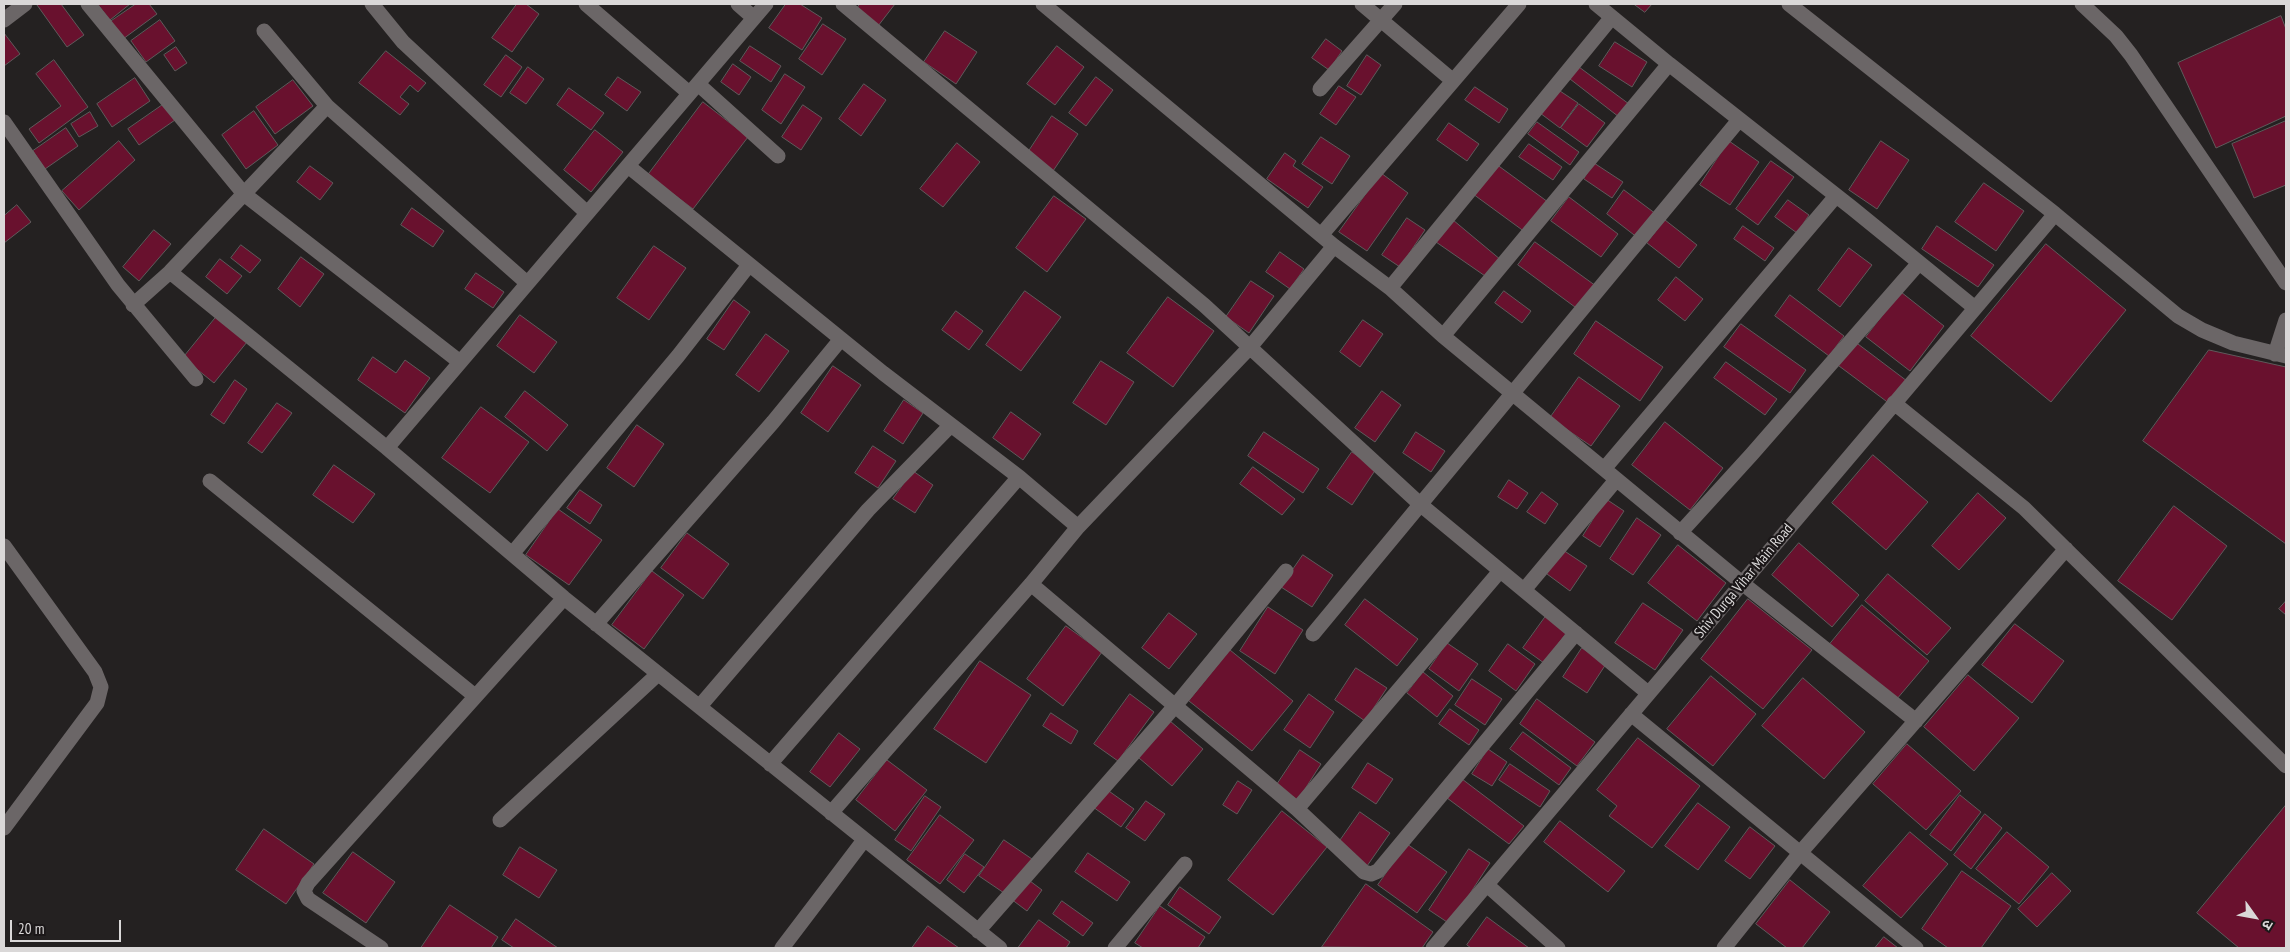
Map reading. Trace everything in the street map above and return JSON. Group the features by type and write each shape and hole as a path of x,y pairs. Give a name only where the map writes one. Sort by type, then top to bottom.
{"street":[{"path":"4,20 24,4"},
{"path":"88,4 244,194 460,362"},
{"path":"372,4 403,42 587,214"},
{"path":"586,4 778,156"},
{"path":"738,4 754,18"},
{"path":"386,448 766,4"},
{"path":"843,4 1250,346 1421,506 1648,693"},
{"path":"1043,4 1322,234 1334,246 1390,288 1443,336 1742,584 1916,721"},
{"path":"1362,4 1452,80"},
{"path":"1320,89 1395,4"},
{"path":"1596,4 1975,308"},
{"path":"1790,4 2055,214 2178,316 2202,330 2233,343 2281,355 2286,320"},
{"path":"2082,4 2116,36 2131,55 2286,283"},
{"path":"1322,234 1513,6"},
{"path":"1390,288 1612,17"},
{"path":"264,31 327,106 527,283"},
{"path":"1443,336 1669,64"},
{"path":"134,305 170,272 327,106"},
{"path":"1313,634 1739,120"},
{"path":"4,122 134,305 196,379"},
{"path":"628,166 841,339 1019,477 1078,527"},
{"path":"1604,469 1836,196"},
{"name":"Shiv Durga Vihar Main Road","path":"1433,948 2055,214"},
{"path":"831,813 1031,584 1078,527 1250,346 1334,246"},
{"path":"1680,533 1752,454 1919,263"},
{"path":"512,554 678,356 749,265"},
{"path":"170,272 386,448 564,598 1000,948"},
{"path":"596,624 773,422 841,339"},
{"path":"1894,403 2024,508 2286,764"},
{"path":"700,706 868,510 951,425"},
{"path":"770,764 1019,477"},
{"path":"1524,590 1616,480"},
{"path":"210,481 475,696"},
{"path":"4,546 95,672 101,686 97,702 4,828"},
{"path":"1724,948 1800,853 2066,549"},
{"path":"978,931 1175,706 1286,571"},
{"path":"1297,809 1500,571"},
{"path":"1031,584 1297,809 1364,872 1371,874 1378,871 1576,633"},
{"path":"381,948 308,899 304,891 308,883 564,598"},
{"path":"500,820 658,674"},
{"path":"1631,714 1916,948"},
{"path":"782,948 864,840"},
{"path":"1115,948 1185,864"},
{"path":"1487,885 1558,948"}],"building":[{"path":"61,4 84,35 67,47 37,5"},
{"path":"98,4 130,4 110,20"},
{"path":"136,4 149,4 157,14 123,39 110,22"},
{"path":"517,4 526,4 539,14 512,52 492,38"},
{"path":"786,4 800,4 822,18 802,50 769,28"},
{"path":"860,4 895,4 878,26 856,10"},
{"path":"1634,4 1652,4 1645,12"},
{"path":"2281,16 2286,29 2286,116 2216,148 2178,63"},
{"path":"160,20 175,41 146,62 131,41"},
{"path":"823,24 846,39 822,75 799,59"},
{"path":"945,31 977,52 956,84 924,62"},
{"path":"4,33 20,54 4,66"},
{"path":"1326,39 1342,51 1329,70 1312,58"},
{"path":"1615,42 1647,62 1632,87 1599,66"},
{"path":"750,46 781,66 771,82 740,61"},
{"path":"1057,46 1084,67 1055,105 1027,84"},
{"path":"176,47 187,63 175,71 164,55"},
{"path":"386,51 426,83 418,92 410,85 400,97 409,104 400,115 359,83"},
{"path":"506,55 522,67 501,97 484,85"},
{"path":"1367,55 1381,65 1361,95 1347,86"},
{"path":"54,60 88,107 39,143 29,129 61,106 36,74"},
{"path":"733,64 751,77 739,95 721,82"},
{"path":"528,67 544,79 526,104 510,93"},
{"path":"1579,67 1629,104 1619,117 1570,79"},
{"path":"785,74 805,87 781,124 762,110"},
{"path":"618,77 641,92 627,111 605,95"},
{"path":"1096,77 1113,90 1086,126 1069,113"},
{"path":"135,78 150,101 112,127 97,104"},
{"path":"293,80 313,106 275,134 256,107"},
{"path":"864,84 886,100 861,136 839,119"},
{"path":"1339,86 1356,97 1336,125 1320,114"},
{"path":"1475,87 1508,109 1499,123 1465,100"},
{"path":"569,88 604,113 591,130 557,105"},
{"path":"1557,89 1578,103 1560,128 1540,113"},
{"path":"703,102 748,137 693,209 648,175"},
{"path":"164,104 175,120 139,145 128,129"},
{"path":"1579,104 1605,123 1587,147 1561,128"},
{"path":"803,105 822,118 801,150 782,137"},
{"path":"254,111 278,145 246,169 222,135"},
{"path":"90,112 98,126 79,137 71,124"},
{"path":"1052,116 1078,134 1053,171 1027,154"},
{"path":"2286,121 2286,185 2254,198 2232,144"},
{"path":"1537,122 1579,152 1570,165 1528,134"},
{"path":"1449,123 1479,144 1467,161 1437,140"},
{"path":"66,128 78,146 45,169 33,151"},
{"path":"595,130 623,152 591,192 564,170"},
{"path":"1321,137 1350,156 1332,184 1302,164"},
{"path":"119,141 135,160 79,210 62,191"},
{"path":"1729,141 1759,162 1730,205 1700,185"},
{"path":"1881,141 1909,160 1877,209 1849,190"},
{"path":"957,143 980,162 943,207 920,189"},
{"path":"1529,144 1562,167 1553,180 1519,157"},
{"path":"1285,153 1296,161 1293,166 1323,187 1308,208 1267,179"},
{"path":"1771,161 1794,177 1758,225 1736,209"},
{"path":"1594,163 1623,182 1612,198 1584,179"},
{"path":"1496,164 1548,202 1525,232 1473,194"},
{"path":"310,166 333,183 320,200 297,182"},
{"path":"1381,173 1408,193 1367,251 1339,232"},
{"path":"1984,183 2024,211 1996,251 1955,222"},
{"path":"1624,190 1656,214 1638,238 1607,214"},
{"path":"1054,196 1086,219 1047,272 1016,248"},
{"path":"1569,197 1618,234 1601,257 1551,221"},
{"path":"1788,200 1809,215 1797,233 1775,217"},
{"path":"17,205 31,222 4,243 4,216"},
{"path":"412,208 444,231 433,247 401,225"},
{"path":"1407,218 1425,230 1400,267 1382,255"},
{"path":"1453,220 1501,260 1488,278 1436,242"},
{"path":"1665,220 1697,245 1679,268 1647,243"},
{"path":"1743,226 1774,248 1765,261 1734,239"},
{"path":"1937,226 1994,265 1978,287 1922,249"},
{"path":"154,230 171,244 139,281 123,267"},
{"path":"1535,242 1596,286 1579,310 1518,265"},
{"path":"2046,244 2126,310 2051,402 1971,336"},
{"path":"241,245 261,260 250,273 231,258"},
{"path":"654,246 686,268 649,320 617,298"},
{"path":"1849,248 1872,265 1840,307 1818,290"},
{"path":"1280,252 1304,269 1290,289 1266,272"},
{"path":"301,257 324,274 300,307 278,289"},
{"path":"220,259 242,276 227,294 206,277"},
{"path":"476,273 504,292 493,308 465,289"},
{"path":"1676,277 1703,299 1685,321 1658,300"},
{"path":"1251,281 1274,296 1249,333 1226,317"},
{"path":"1025,291 1061,317 1021,371 986,345"},
{"path":"1504,291 1531,311 1522,323 1495,303"},
{"path":"1901,292 1944,326 1910,371 1866,337"},
{"path":"1790,295 1844,336 1829,356 1775,316"},
{"path":"1168,297 1214,331 1173,387 1127,353"},
{"path":"734,300 750,312 724,350 707,339"},
{"path":"956,311 983,331 969,350 942,330"},
{"path":"520,315 557,342 534,373 497,346"},
{"path":"217,316 247,342 214,383 183,358"},
{"path":"1363,320 1383,334 1360,367 1340,352"},
{"path":"1596,321 1663,367 1640,401 1574,354"},
{"path":"1741,324 1806,370 1790,393 1724,347"},
{"path":"766,334 789,351 759,392 736,375"},
{"path":"1854,341 1907,381 1890,404 1835,363"},
{"path":"2209,350 2286,367 2286,544 2143,441"},
{"path":"373,357 396,373 405,360 430,378 405,413 358,380"},
{"path":"1101,361 1134,382 1106,425 1073,403"},
{"path":"1726,362 1777,399 1765,415 1714,378"},
{"path":"833,366 861,385 828,432 801,413"},
{"path":"1579,377 1620,406 1591,446 1550,418"},
{"path":"235,380 247,389 224,424 211,415"},
{"path":"525,391 568,425 547,451 505,417"},
{"path":"1382,391 1401,405 1375,442 1355,428"},
{"path":"904,400 923,413 903,444 884,431"},
{"path":"277,403 292,413 262,453 248,443"},
{"path":"481,407 529,442 490,493 442,458"},
{"path":"1011,412 1041,434 1023,460 993,438"},
{"path":"1665,422 1723,468 1690,510 1632,465"},
{"path":"637,425 664,444 634,487 607,468"},
{"path":"1264,432 1319,469 1303,493 1248,456"},
{"path":"1416,432 1445,451 1431,472 1403,453"},
{"path":"873,446 896,461 878,488 855,473"},
{"path":"1352,452 1376,469 1352,505 1327,488"},
{"path":"1873,455 1928,502 1886,550 1832,503"},
{"path":"334,465 375,494 353,523 313,495"},
{"path":"1253,467 1295,499 1282,515 1240,484"},
{"path":"913,471 933,485 915,513 893,499"},
{"path":"1509,480 1528,493 1517,509 1498,497"},
{"path":"580,490 602,505 590,524 567,508"},
{"path":"1542,492 1558,504 1545,524 1527,512"},
{"path":"1978,493 2006,518 1959,570 1932,546"},
{"path":"1606,499 1624,511 1600,547 1583,536"},
{"path":"2174,506 2227,546 2172,620 2118,581"},
{"path":"558,509 602,540 569,585 526,555"},
{"path":"1637,518 1661,535 1633,575 1610,559"},
{"path":"687,533 729,564 703,599 661,568"},
{"path":"1799,543 1859,595 1832,627 1772,575"},
{"path":"1678,545 1726,583 1697,621 1648,583"},
{"path":"1563,550 1587,566 1570,591 1547,574"},
{"path":"1303,555 1333,575 1312,607 1281,587"},
{"path":"652,571 684,595 644,649 612,625"},
{"path":"1888,574 1951,628 1927,655 1865,601"},
{"path":"1365,599 1418,639 1397,666 1345,625"},
{"path":"1748,599 1812,650 1763,709 1701,659"},
{"path":"2286,601 2286,615 2279,609"},
{"path":"1643,603 1683,630 1655,670 1615,643"},
{"path":"1862,605 1929,661 1896,700 1830,644"},
{"path":"1268,607 1303,630 1275,674 1240,651"},
{"path":"1169,613 1197,634 1169,669 1142,648"},
{"path":"1546,616 1567,632 1544,663 1523,648"},
{"path":"2015,624 2064,661 2032,703 1982,665"},
{"path":"1066,626 1102,652 1063,706 1027,679"},
{"path":"1447,643 1478,664 1459,691 1429,669"},
{"path":"1508,644 1535,664 1516,691 1489,671"},
{"path":"1582,648 1606,664 1587,693 1563,677"},
{"path":"1230,650 1293,701 1252,751 1189,701"},
{"path":"980,661 1031,695 986,763 934,729"},
{"path":"1356,668 1387,688 1365,721 1335,700"},
{"path":"1423,672 1453,696 1437,717 1407,693"},
{"path":"1968,675 2019,718 1974,771 1924,727"},
{"path":"1711,676 1756,714 1713,766 1667,729"},
{"path":"1803,678 1865,732 1824,779 1762,726"},
{"path":"1472,679 1502,699 1485,725 1455,705"},
{"path":"1130,694 1154,712 1118,761 1094,744"},
{"path":"1309,694 1334,712 1310,748 1284,730"},
{"path":"1537,699 1595,742 1577,766 1520,724"},
{"path":"1450,709 1479,730 1469,745 1439,724"},
{"path":"1051,713 1078,731 1071,744 1043,726"},
{"path":"1170,721 1203,749 1172,786 1139,758"},
{"path":"1523,732 1571,768 1559,785 1510,749"},
{"path":"839,733 860,749 830,787 810,772"},
{"path":"1638,738 1700,786 1652,848 1609,816 1617,806 1597,790"},
{"path":"1907,744 1961,791 1926,830 1873,784"},
{"path":"1488,749 1507,762 1492,786 1472,774"},
{"path":"1300,750 1321,764 1298,800 1276,786"},
{"path":"887,760 927,790 895,831 856,800"},
{"path":"1368,763 1393,779 1376,804 1352,788"},
{"path":"1510,764 1550,791 1540,807 1499,780"},
{"path":"1462,779 1524,826 1509,844 1447,798"},
{"path":"1238,781 1252,790 1237,814 1223,805"},
{"path":"1106,789 1134,809 1121,827 1093,807"},
{"path":"1960,795 1981,812 1951,851 1930,835"},
{"path":"925,796 941,807 911,851 895,840"},
{"path":"1146,801 1165,814 1145,841 1126,828"},
{"path":"1698,803 1730,827 1698,870 1665,846"},
{"path":"2286,805 2286,948 2239,948 2197,913"},
{"path":"1282,811 1327,847 1273,915 1228,880"},
{"path":"1360,812 1390,833 1367,866 1337,845"},
{"path":"1985,814 2002,828 1971,869 1954,855"},
{"path":"940,815 974,840 940,884 907,860"},
{"path":"1560,821 1625,871 1608,892 1544,842"},
{"path":"1750,827 1775,846 1750,879 1725,861"},
{"path":"264,829 314,864 286,904 236,870"},
{"path":"1910,832 1948,864 1901,918 1863,886"},
{"path":"2007,832 2049,867 2019,904 1976,869"},
{"path":"1004,840 1032,859 1007,895 979,876"},
{"path":"1407,844 1447,872 1417,913 1378,885"},
{"path":"520,847 557,870 539,898 503,875"},
{"path":"1469,849 1490,863 1450,924 1429,910"},
{"path":"353,852 395,882 366,923 323,893"},
{"path":"1088,853 1130,882 1117,901 1075,872"},
{"path":"965,854 984,867 964,893 947,880"},
{"path":"1962,871 2011,906 1981,948 1948,948 1922,929"},
{"path":"2052,873 2071,891 2037,927 2018,909"},
{"path":"1026,878 1042,890 1027,911 1011,899"},
{"path":"1790,880 1830,912 1802,948 1787,948 1756,924"},
{"path":"1366,884 1433,932 1422,948 1322,947"},
{"path":"1180,887 1221,917 1209,934 1168,905"},
{"path":"1062,901 1093,923 1083,936 1053,914"},
{"path":"450,905 498,937 491,948 421,948"},
{"path":"1160,906 1205,937 1198,948 1143,948 1135,943"},
{"path":"1487,917 1529,948 1471,948 1467,945"},
{"path":"516,919 558,948 514,948 502,940"},
{"path":"1039,920 1070,942 1066,948 1018,948"},
{"path":"928,926 959,948 912,948"},
{"path":"1884,937 1898,948 1875,948"}]}
